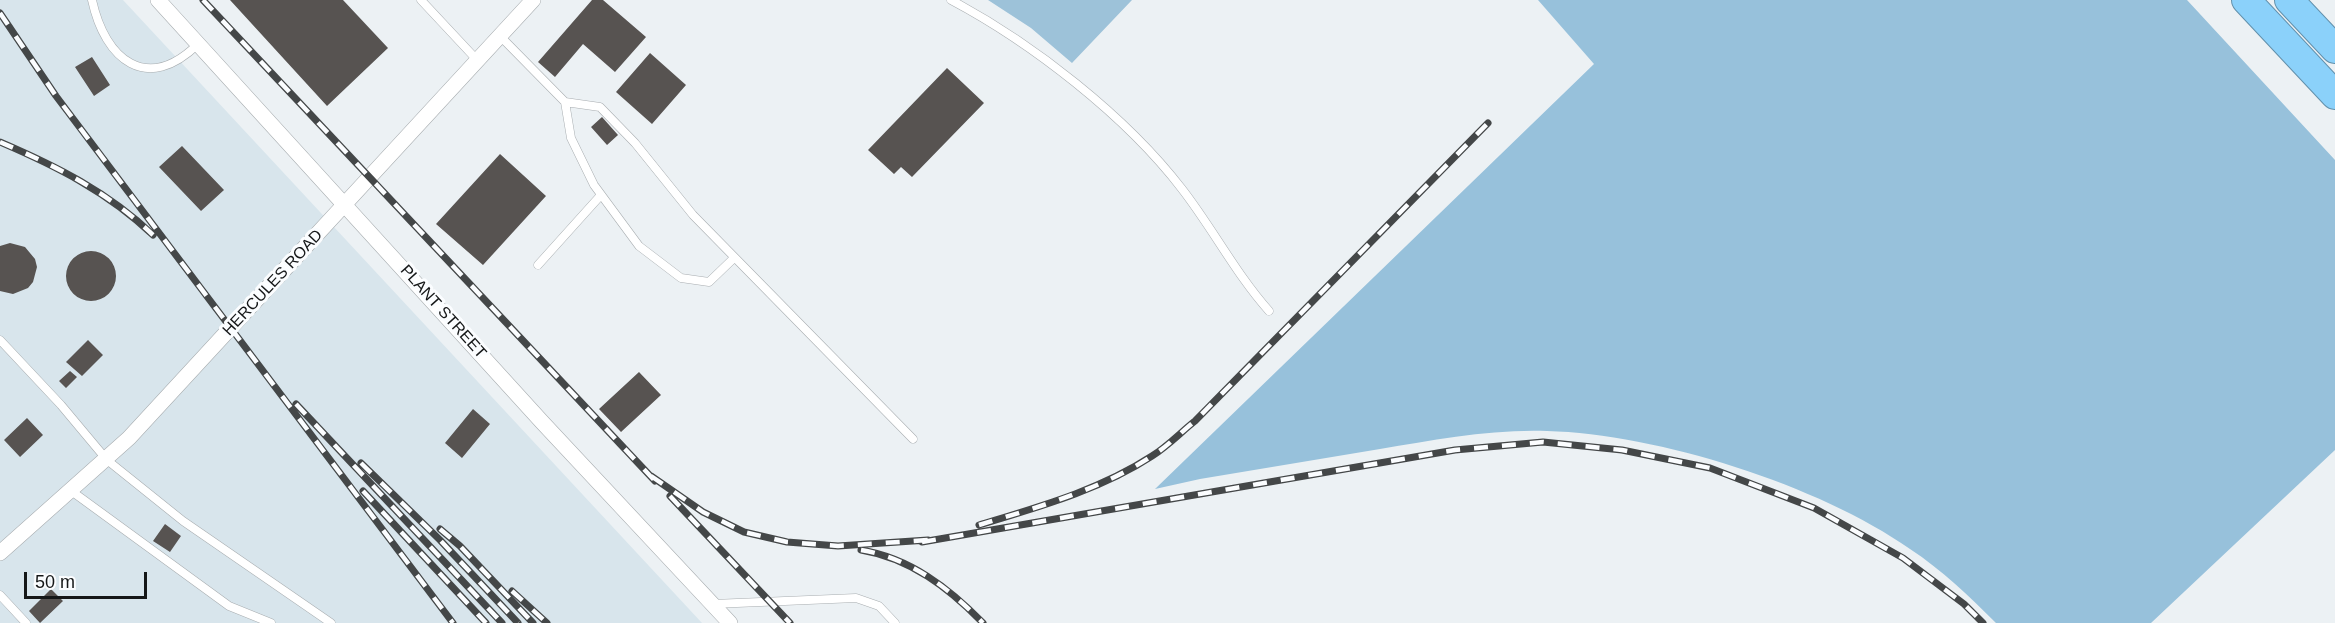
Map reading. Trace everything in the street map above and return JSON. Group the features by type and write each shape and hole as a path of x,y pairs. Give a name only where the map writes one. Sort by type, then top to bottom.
{"highway":[{"path":"2246,0 2335,95"},
{"path":"2289,0 2335,49"}],"street":[{"name":"PLANT STREET","path":"158,0 730,623"},
{"name":"HERCULES ROAD","path":"0,554 69,489 107,460 346,205 533,0"}],"lane":[{"path":"92,0 96,20 110,46 132,67 156,69 190,52 199,43"},
{"path":"421,0 478,61"},
{"path":"951,0 1024,45 1117,120 1150,152 1181,187 1237,270 1269,311"},
{"path":"500,36 565,102 571,138 601,195 639,246 681,278 709,282 734,258"},
{"path":"565,102 600,106 635,142 693,215 913,439"},
{"path":"538,265 601,195"},
{"path":"0,340 107,460 183,521 331,623"},
{"path":"69,489 229,606 271,623"},
{"path":"0,595 26,623"},
{"path":"712,604 856,598 879,606 895,623"}],"shaded area":[{"path":"0,0 123,0 702,623 0,623"},
{"path":"988,0 1132,0 1072,63 1031,28"},
{"path":"1538,0 2187,0 2335,160 2335,450 2151,623 1996,623 1955,584 1922,557 1873,526 1830,504 1736,467 1687,453 1591,434 1526,431 1463,436 1200,479 1155,489 1594,64"}],"building":[{"path":"230,0 343,0 388,48 327,106"},
{"path":"592,0 603,0 646,37 615,72 583,44 555,77 538,62"},
{"path":"650,53 686,85 652,124 616,92"},
{"path":"92,57 110,85 94,96 75,67"},
{"path":"947,68 984,103 912,177 901,167 894,174 868,150"},
{"path":"602,117 618,135 607,145 591,127"},
{"path":"182,146 224,190 201,211 159,167"},
{"path":"500,154 546,196 483,265 436,224"},
{"path":"10,243 25,247 35,259 37,267 33,282 28,288 13,294 0,291 0,246"},
{"path":"96,251 109,258 115,266 115,286 109,294 101,300 86,301 73,294 67,286 66,271 73,258 81,252"},
{"path":"88,340 103,355 82,376 66,362"},
{"path":"70,371 77,377 66,388 59,381"},
{"path":"639,372 661,395 621,432 599,409"},
{"path":"473,409 490,424 462,458 445,443"},
{"path":"27,418 43,435 20,457 4,440"},
{"path":"165,524 181,536 170,552 153,541"},
{"path":"51,589 63,601 40,623 29,611"}],"railway":[{"path":"203,0 655,481"},
{"path":"0,13 56,96 453,623"},
{"path":"979,525 1090,488 1132,468 1164,448 1195,421 1488,123"},
{"path":"0,142 81,181 118,206 153,235"},
{"path":"296,404 502,623"},
{"path":"922,542 1455,450 1543,442 1622,450 1710,468 1814,508 1903,558 1964,604 1983,623"},
{"path":"361,463 440,540 518,623"},
{"path":"651,476 703,512 744,532 787,542 838,546 928,540"},
{"path":"363,491 486,623"},
{"path":"670,496 790,623"},
{"path":"440,529 460,546 533,623"},
{"path":"861,550 896,560 928,576 983,623"},
{"path":"512,591 547,623"}]}
